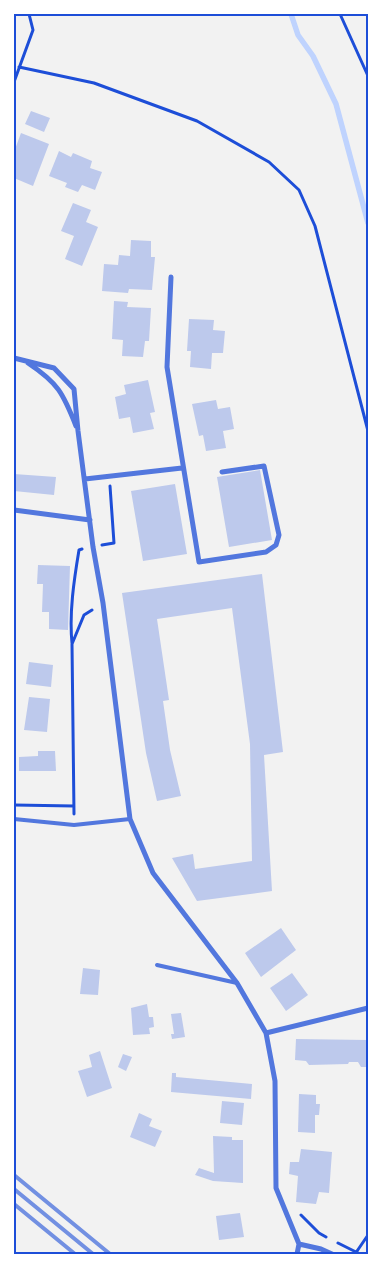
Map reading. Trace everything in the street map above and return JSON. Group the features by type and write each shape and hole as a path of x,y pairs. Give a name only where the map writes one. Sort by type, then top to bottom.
{"street":[{"path":"171,277 167,368 199,562 266,552 276,545 279,535 264,466 222,472"},
{"path":"14,358 54,368 74,389 84,479 103,602 130,819 153,873 237,983 266,1033 275,1081 277,1193 299,1244 297,1254"},
{"path":"25,361 50,378 65,398 78,431"},
{"path":"84,479 182,468"},
{"path":"14,510 90,520"},
{"path":"266,1033 368,1008"},
{"path":"299,1244 321,1248 332,1254"}],"lane":[{"path":"14,819 74,825 130,819"},
{"path":"157,965 237,983"}],"path":[{"path":"14,82 33,30 29,14"},
{"path":"340,14 368,76"},
{"path":"19,67 94,82 198,121 269,162 299,190 315,226 368,431"},
{"path":"74,825 72,644 84,615 103,602"},
{"path":"14,805 74,806"},
{"path":"299,1214 319,1233 357,1254 368,1235"}],"building":[{"path":"31,111 50,118 44,132 25,124"},
{"path":"21,133 49,144 33,186 14,178 14,152"},
{"path":"59,151 71,157 73,153 92,161 90,168 102,172 95,190 82,185 78,192 65,187 67,183 49,176"},
{"path":"73,203 91,210 86,222 98,227 82,266 65,259 74,236 61,231"},
{"path":"131,240 151,241 151,257 155,257 152,290 129,289 128,293 102,291 104,264 118,265 119,255 130,256"},
{"path":"114,301 128,302 127,307 151,308 149,341 145,341 143,357 122,356 123,340 112,339"},
{"path":"189,319 214,320 213,330 225,331 223,353 212,353 211,369 190,367 191,351 187,351"},
{"path":"148,380 155,412 150,413 154,429 133,433 130,417 119,419 115,397 126,394 124,385"},
{"path":"216,400 218,409 230,407 234,429 223,431 226,448 206,451 203,435 199,436 192,404"},
{"path":"260,470 272,540 229,547 217,477"},
{"path":"14,474 56,477 54,495 14,491"},
{"path":"175,484 187,554 143,561 131,491"},
{"path":"38,565 70,566 68,630 49,629 49,612 42,612 43,584 37,584"},
{"path":"262,574 283,752 264,755 272,891 197,901 172,858 193,854 195,869 252,861 250,744 232,608 157,619 169,700 163,701 170,750 181,796 157,801 146,753 122,593"},
{"path":"29,662 53,665 51,687 26,684"},
{"path":"29,697 50,699 47,732 24,730"},
{"path":"38,751 55,751 56,771 19,771 19,757 38,756"},
{"path":"281,928 296,950 261,977 245,953"},
{"path":"83,968 100,970 98,995 80,994"},
{"path":"292,973 308,995 286,1011 270,988"},
{"path":"147,1004 149,1017 153,1017 154,1027 149,1028 150,1034 133,1035 131,1008"},
{"path":"181,1013 185,1037 172,1039 171,1034 174,1034 171,1014"},
{"path":"296,1039 367,1040 368,1067 361,1067 358,1062 309,1065 306,1061 295,1060"},
{"path":"100,1051 112,1088 87,1097 78,1071 92,1067 89,1055"},
{"path":"123,1054 132,1057 126,1071 118,1067"},
{"path":"172,1073 176,1073 176,1077 252,1084 251,1099 171,1092"},
{"path":"299,1094 316,1095 316,1104 320,1104 319,1115 315,1115 315,1133 298,1132"},
{"path":"222,1101 244,1103 242,1125 220,1123"},
{"path":"139,1113 152,1119 149,1126 162,1131 155,1147 130,1137"},
{"path":"213,1136 232,1137 232,1140 243,1140 243,1183 213,1181 195,1175 199,1168 214,1173"},
{"path":"301,1149 332,1152 329,1193 319,1192 316,1204 296,1202 298,1176 289,1174 290,1162 299,1162"},
{"path":"240,1213 244,1237 219,1240 216,1216"}],"waterway":[{"path":"291,14 298,35 313,56 336,104 368,223"}],"railway":[{"path":"14,1175 110,1254"},
{"path":"14,1189 93,1254"},
{"path":"14,1204 75,1254"}]}
